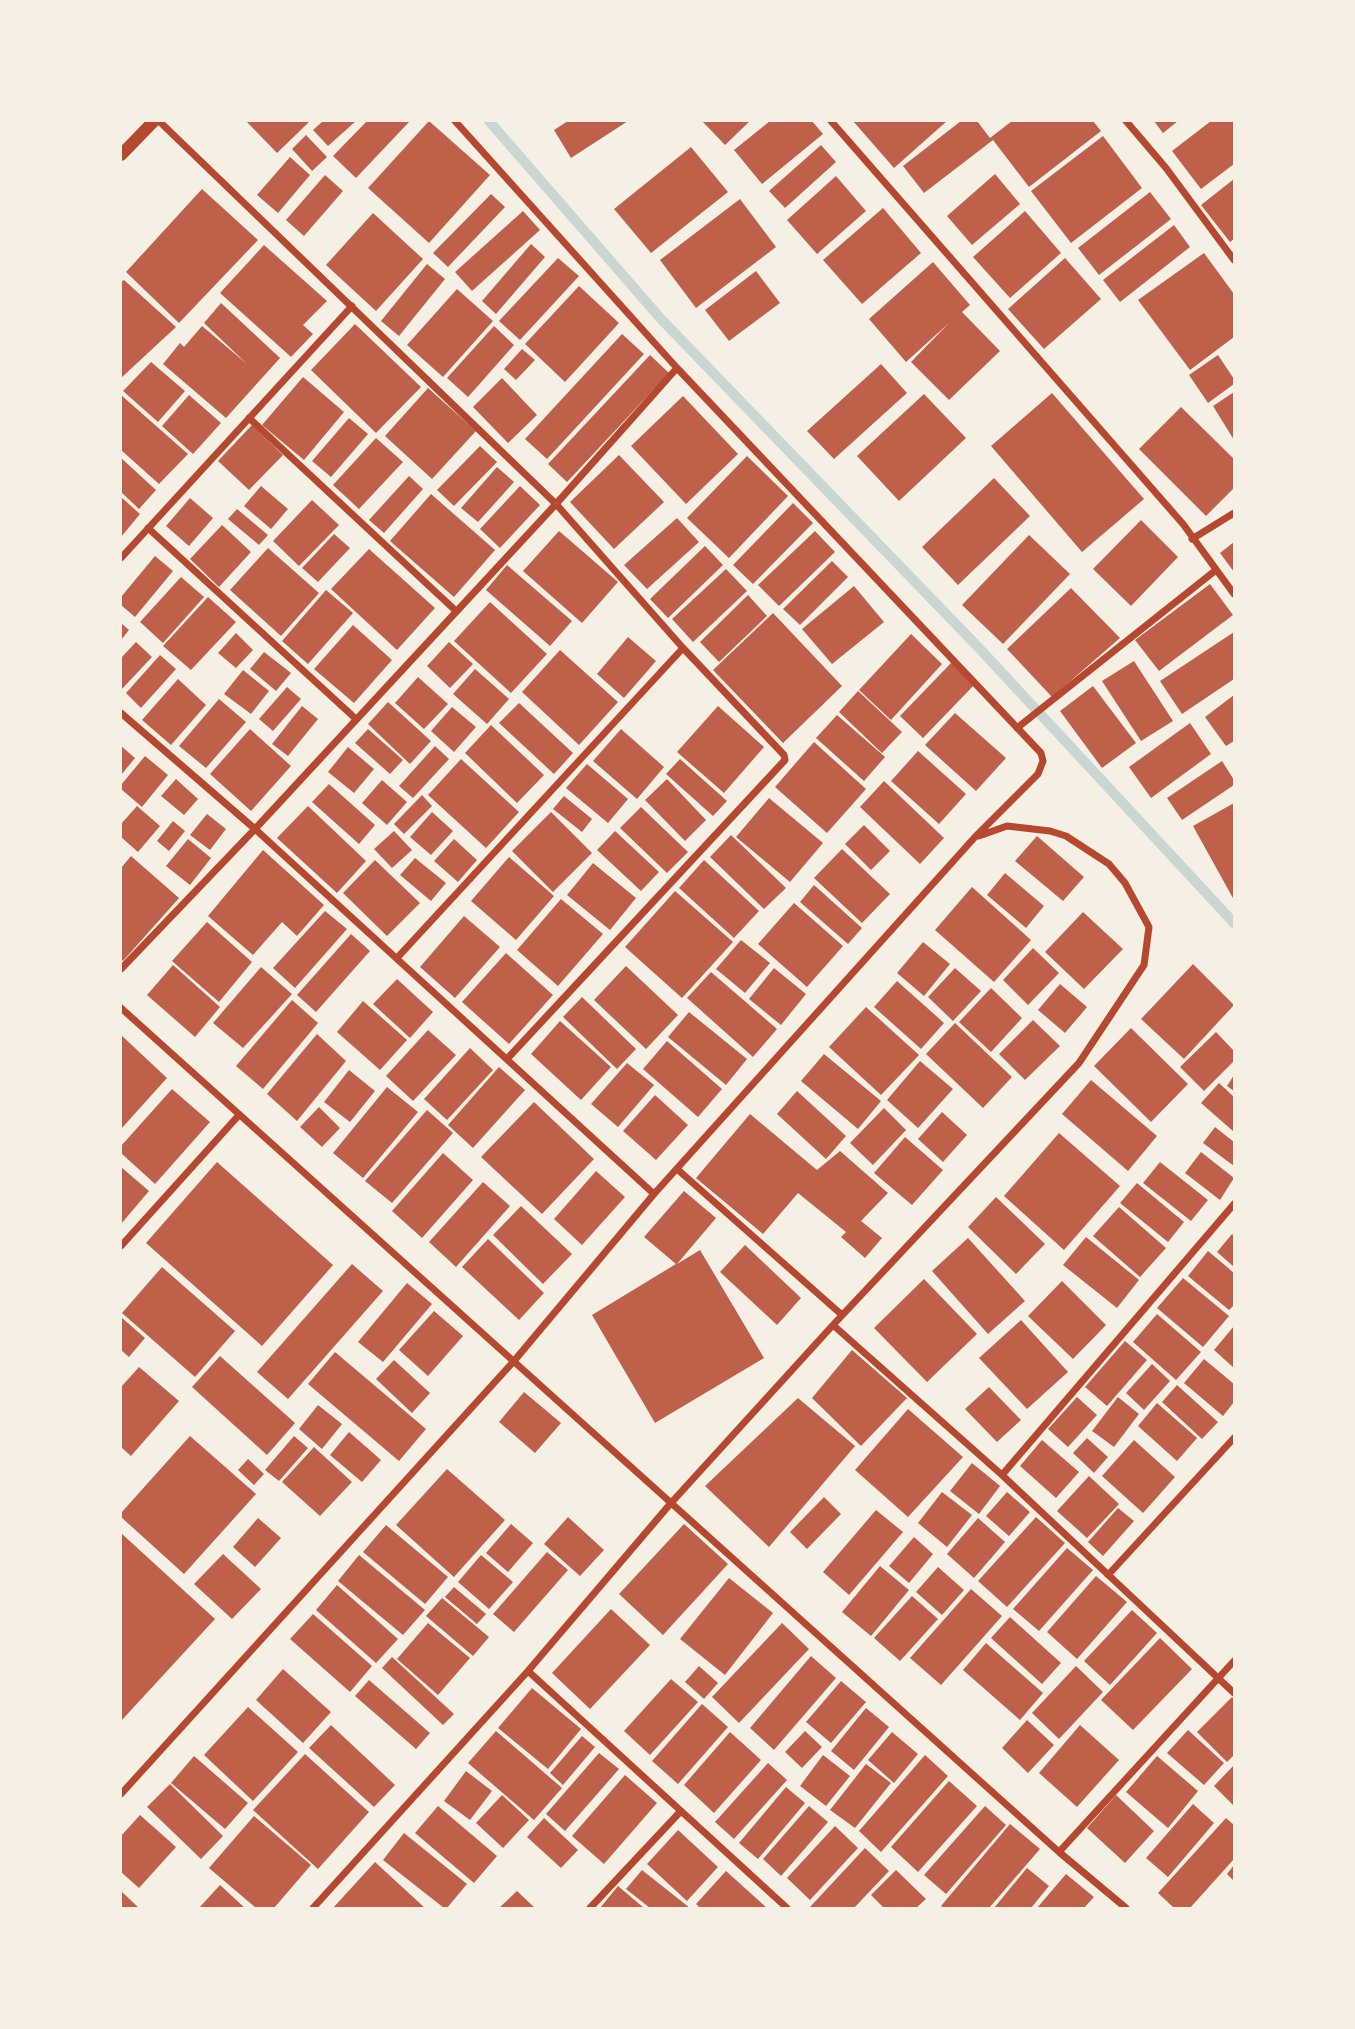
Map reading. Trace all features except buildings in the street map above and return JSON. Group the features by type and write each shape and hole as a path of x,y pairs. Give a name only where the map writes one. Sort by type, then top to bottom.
{"street":[{"path":"121,155 156,121 556,504 683,648 781,749 785,760 507,1059"},
{"path":"121,1794 514,1361 654,1194 975,837 1038,774 1043,761 1041,753 677,368 455,121"},
{"path":"831,121 1183,524 1234,594"},
{"path":"1126,121 1166,168 1234,260"},
{"path":"121,558 352,306"},
{"path":"121,970 556,504 677,368"},
{"path":"249,418 456,611"},
{"path":"1192,539 1234,513"},
{"path":"148,528 356,719"},
{"path":"1017,728 1216,570"},
{"path":"397,958 683,648"},
{"path":"121,713 255,829 654,1194"},
{"path":"313,1908 528,1671 671,1503 842,1315 1079,1063 1144,965 1149,927 1125,883 1109,864 1066,836 1050,831 1007,826 975,837"},
{"path":"121,1008 1059,1852 1125,1908"},
{"path":"121,1246 239,1115"},
{"path":"677,1169 842,1315"},
{"path":"1002,1475 1234,1204"},
{"path":"833,1325 1002,1475 1234,1693"},
{"path":"1108,1575 1234,1438"},
{"path":"1059,1852 1234,1661"},
{"path":"528,1671 786,1908"},
{"path":"590,1908 680,1812"}],"waterway":[{"path":"489,121 661,319 979,648 1234,923"}]}
